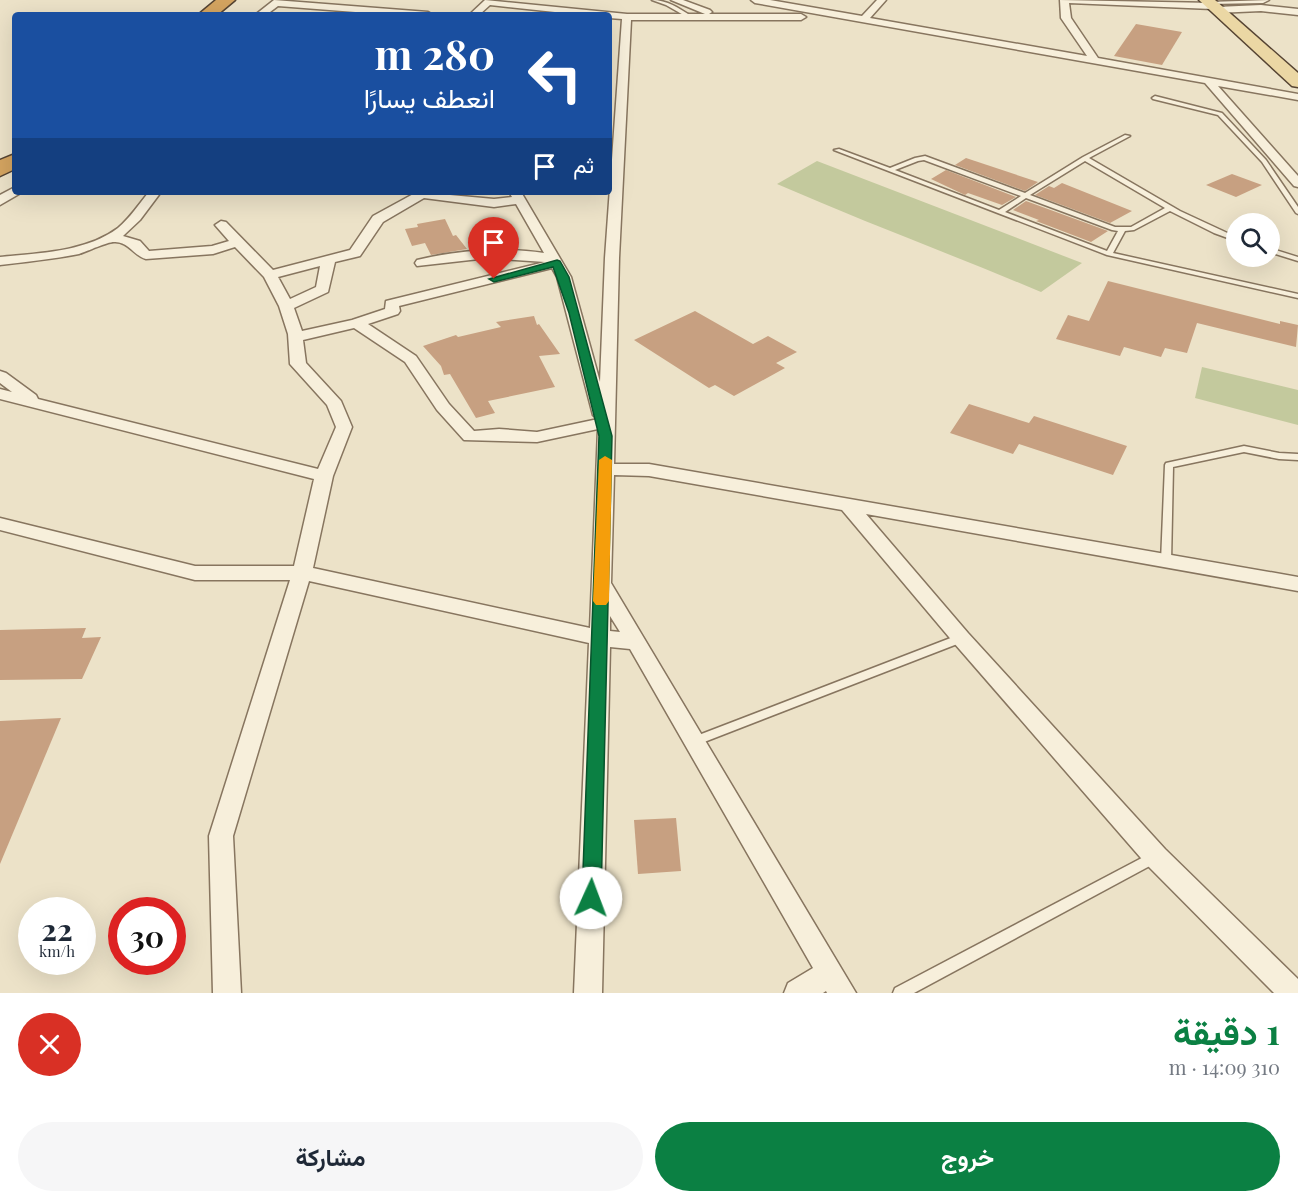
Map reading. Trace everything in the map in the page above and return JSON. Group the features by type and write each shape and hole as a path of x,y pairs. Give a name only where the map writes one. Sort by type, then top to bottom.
{"highway":[{"path":"212,12 234,2"}],"main road":[{"path":"1211,5 1298,82"}],"street":[{"path":"264,12 278,2 353,12 367,0"},
{"path":"675,0 720,16"},
{"path":"755,0 1298,97"},
{"path":"814,10 827,0"},
{"path":"864,19 882,0"},
{"path":"1096,62 1066,18 1066,0 1211,5 1298,12"},
{"path":"477,12 489,1 550,12"},
{"path":"612,16 851,17"},
{"path":"588,993 605,469 604,429 627,17"},
{"path":"1208,81 1298,183"},
{"path":"0,261 49,255 89,246 113,237 123,231 156,195"},
{"path":"270,275 328,262 337,256 355,253 378,219 420,195"},
{"path":"443,195 494,203 517,196 564,277 604,429"},
{"path":"221,225 236,243 270,275 286,306 295,337 298,364 335,404 344,427 324,476 302,573 221,836 227,993"},
{"path":"113,237 135,244 146,255 213,250 236,243"},
{"path":"422,263 442,258 522,253 556,261"},
{"path":"295,337 356,323 393,311 391,304 556,261"},
{"path":"286,306 323,289 328,262"},
{"path":"356,323 411,359 444,407 470,436 499,434 537,437 604,429"},
{"path":"0,376 37,404"},
{"path":"3,399 37,404 324,476"},
{"path":"605,469 649,470 1298,584"},
{"path":"849,506 961,638 1156,857 1293,993"},
{"path":"0,524 195,573 302,573 600,638 638,642"},
{"path":"601,582 836,983 798,993"}],"lane":[{"path":"654,0 669,4 689,16"},
{"path":"1211,5 1267,0"},
{"path":"1155,98 1220,114 1264,161 1298,212"},
{"path":"1000,212 1085,158 1127,136"},
{"path":"837,150 1109,254 1298,296"},
{"path":"890,170 916,159 925,158 1114,229 1132,229 1170,208"},
{"path":"1085,158 1170,208 1226,235"},
{"path":"1109,254 1122,230"},
{"path":"1280,253 1298,259"},
{"path":"1166,562 1169,465 1244,449 1298,457"},
{"path":"695,741 961,638"},
{"path":"900,993 1156,857"}],"green space":[{"path":"817,161 1082,263 1041,292 777,184"},
{"path":"1202,367 1298,390 1298,425 1195,398"}],"building":[{"path":"1136,24 1182,32 1162,65 1114,56"},
{"path":"966,158 1038,182 1025,191 955,165"},
{"path":"946,170 1016,197 1002,205 968,193 965,195 931,179"},
{"path":"1232,174 1262,185 1236,197 1206,185"},
{"path":"1062,183 1132,211 1110,223 1035,195 1049,186 1054,188"},
{"path":"1026,201 1108,231 1091,242 1013,210"},
{"path":"445,219 453,236 456,235 467,249 431,255 425,243 412,246 405,229 418,227 417,224"},
{"path":"1108,281 1280,324 1280,321 1298,325 1296,347 1197,323 1187,353 1165,348 1161,357 1124,347 1120,356 1056,339 1068,315 1089,321"},
{"path":"695,311 753,344 768,336 797,352 776,363 785,368 734,396 715,385 709,388 634,340"},
{"path":"534,316 537,325 539,324 560,354 539,356 555,387 488,401 495,413 476,418 450,374 444,375 441,366 423,346 456,335 458,337 501,327 496,322"},
{"path":"969,404 1029,423 1034,416 1127,446 1113,475 1019,444 1013,454 950,433"},
{"path":"86,628 82,638 101,637 82,679 0,680 0,630"},
{"path":"61,718 0,864 0,721"},
{"path":"676,818 681,871 638,874 634,820"}],"slow traffic":[{"path":"601,601 605,460"}],"route":[{"path":"494,279 557,263 564,277 606,436 591,898"}]}
